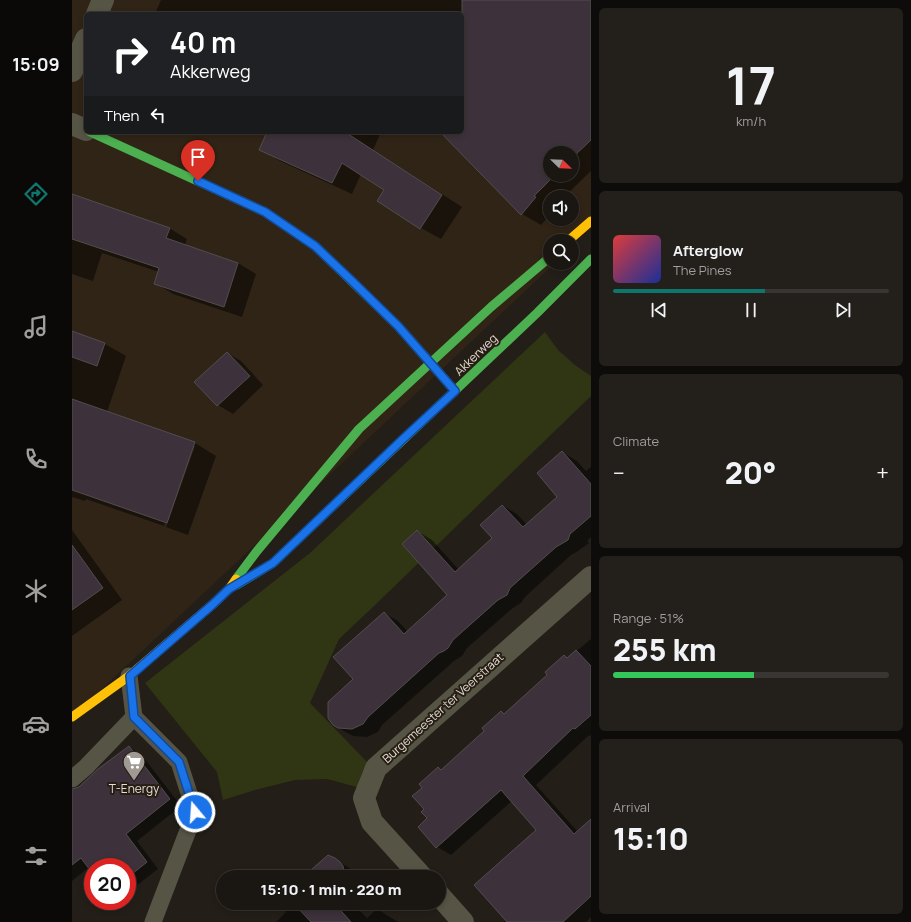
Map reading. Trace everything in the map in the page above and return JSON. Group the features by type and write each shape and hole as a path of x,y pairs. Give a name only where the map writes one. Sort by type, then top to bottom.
{"main road":[{"path":"94,134 265,212 315,246 398,326 455,391"},
{"path":"576,234 591,221"},
{"name":"Akkerweg","path":"229,589 273,563 537,313 591,259"},
{"name":"Akkerweg","path":"72,717 130,676 229,589 257,551 358,429 491,308 543,263"}],"street":[{"path":"98,12 104,0"},
{"path":"72,71 84,44"},
{"path":"72,124 84,129"},
{"name":"Burgemeester ter Veerstraat","path":"416,870 372,822 364,798 376,768 591,577"},
{"path":"446,904 463,922"}],"lane":[{"path":"130,676 134,717 179,762 195,812 153,922"},
{"path":"72,779 86,767 134,717"}],"shaded area":[{"path":"72,0 591,0 591,229 579,237 579,234 543,234 543,270 548,270 72,717"}],"green space":[{"path":"545,332 558,350 575,365 591,376 591,396 339,639 310,703 369,764 363,770 357,787 327,779 295,780 223,800 217,772 145,683 310,553"}],"building":[{"path":"462,0 591,0 591,140 579,151 579,146 543,146 543,182 548,182 534,196 536,197 521,215 442,134 464,134 464,12 462,12"},
{"path":"266,134 348,134 442,195 420,229 377,201 384,190 342,163 332,183 259,150"},
{"path":"72,194 170,228 166,238 238,263 224,307 154,284 159,268 72,239"},
{"path":"72,331 105,343 97,366 72,357"},
{"path":"227,352 250,376 217,406 194,382"},
{"path":"72,399 195,442 167,523 72,490"},
{"path":"562,451 591,484 591,516 570,534 568,540 556,547 510,588 507,595 498,600 453,640 448,648 439,653 368,717 363,724 352,729 338,728 333,725 328,718 328,702 353,679 333,657 384,612 404,634 447,595 402,544 417,530 455,572 492,538 480,525 502,505 523,527 557,497 537,473"},
{"path":"72,545 103,588 72,610"},
{"path":"576,650 591,666 591,715 575,729 573,728 523,776 574,834 591,819 591,896 563,922 507,922 474,885 536,830 501,790 436,848 418,827 427,818 421,812 424,809 412,796 422,788 419,784 438,767 441,770 484,731 482,728 501,711 504,714 547,675 545,672 564,655 567,658"},
{"path":"129,746 170,799 126,834 147,862 136,871 136,858 84,858 84,862 81,858 72,865 72,789 79,787 98,769"},
{"path":"328,855 340,862 344,870 311,870"},
{"path":"300,910 340,910 351,922 311,922"}],"traffic: fast":[{"path":"94,134 265,212 315,246 398,326 455,391"},
{"path":"237,585 273,563 537,313 591,259"},
{"path":"236,579 257,551 359,429 491,307 543,263"}],"traffic: slow":[{"path":"576,234 591,221"},
{"path":"72,717 129,676 212,605 229,589 236,579"}],"place":[{"name":"T-Energy","path":"134,782"}],"route":[{"path":"195,812 179,762 134,717 130,676 229,589 273,563 455,391 398,326 315,246 265,212 198,181"}]}
